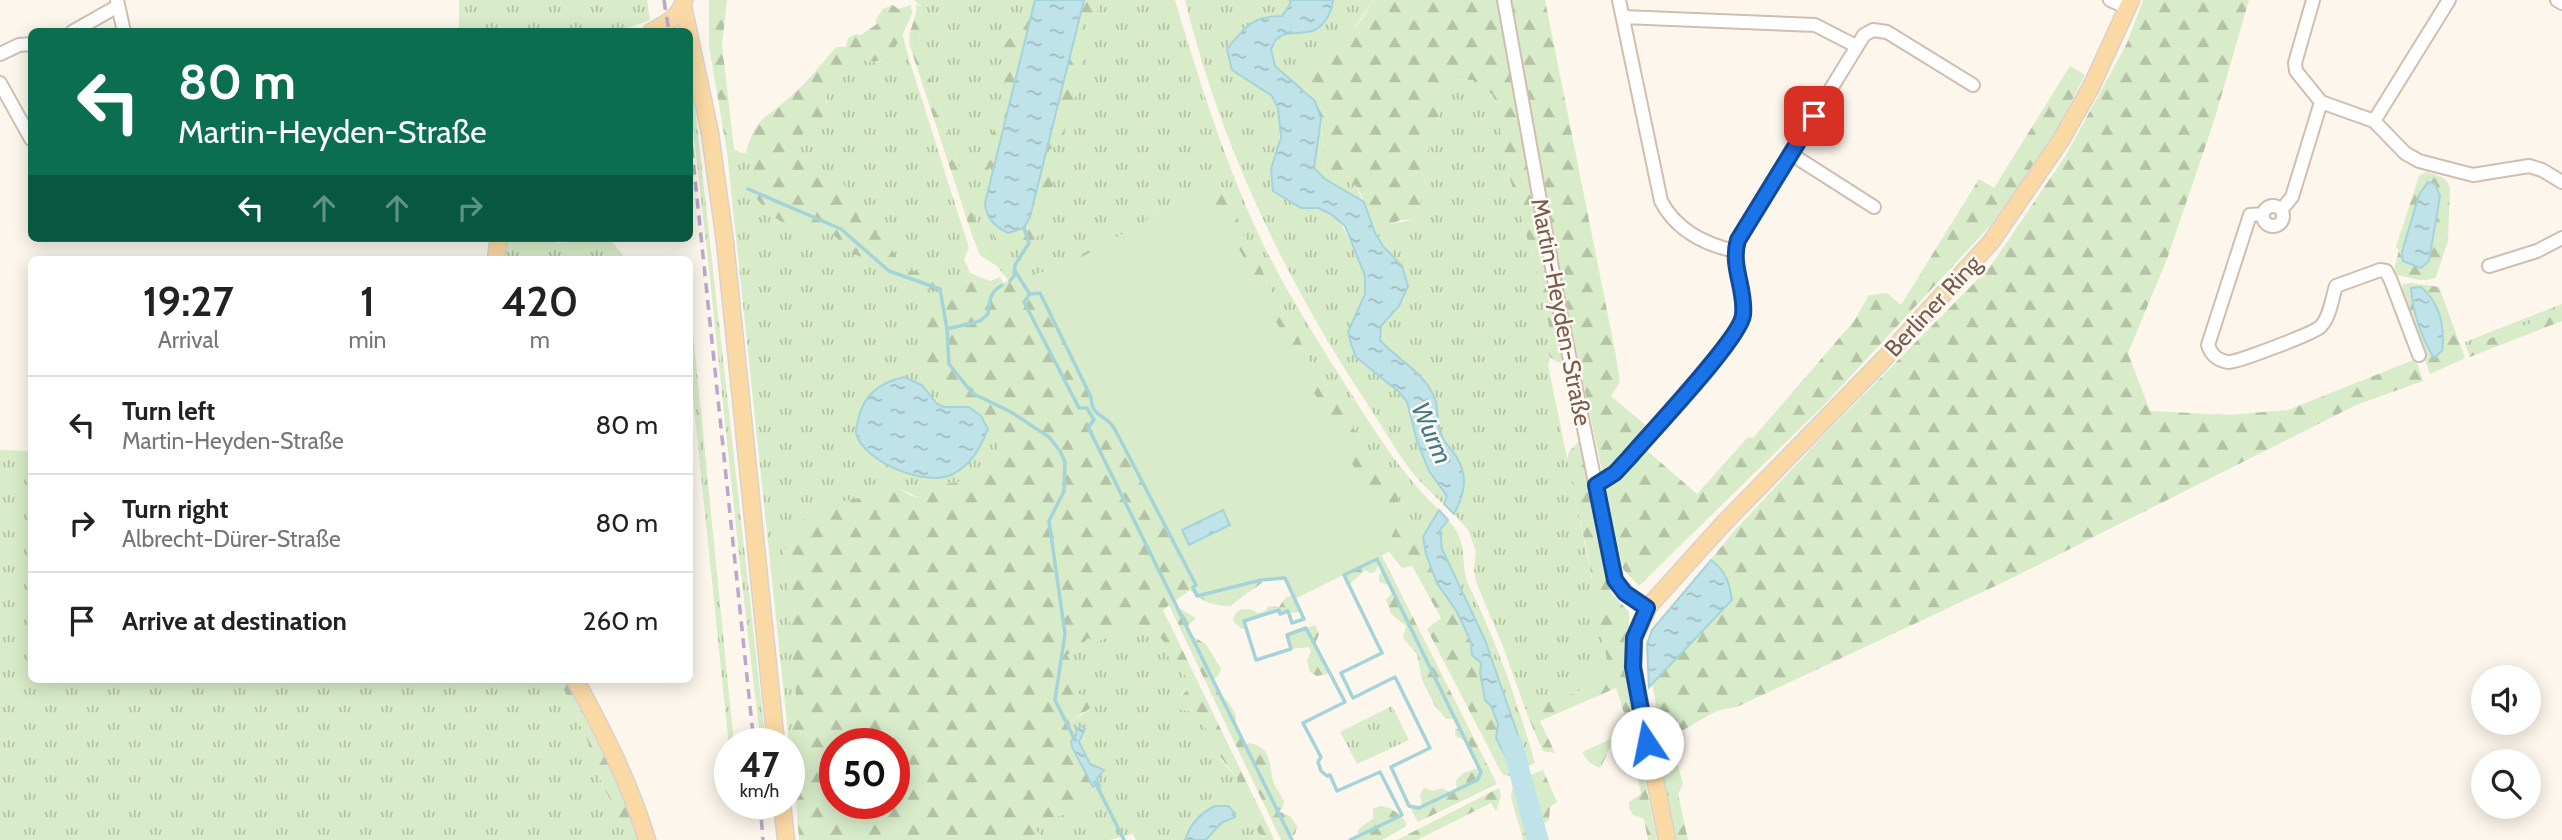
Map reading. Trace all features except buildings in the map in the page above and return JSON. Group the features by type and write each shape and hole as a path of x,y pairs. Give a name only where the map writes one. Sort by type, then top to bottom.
{"main road":[{"path":"658,28 668,22 683,3"},
{"path":"683,3 688,28"},
{"name":"Berliner Ring","path":"1647,608 1723,524 1881,362 1991,242 2061,140 2091,86 2130,4"},
{"path":"693,51 710,133 725,242 774,728"},
{"path":"1647,608 1634,638 1633,667 1667,840"},
{"path":"577,683 620,764 647,840"},
{"path":"784,819 786,840"}],"street":[{"name":"Martin-Heyden-Straße","path":"1504,0 1541,210 1615,580 1625,593 1647,608"},
{"path":"1619,0 1661,201 1677,225 1698,238 1735,251"},
{"path":"2110,0 2130,4"},
{"path":"2313,0 2295,63 2296,71 2321,102 2374,121 2404,153 2419,161 2473,175 2529,166 2562,182"},
{"path":"2374,121 2449,0"},
{"path":"2557,0 2562,3"},
{"path":"78,28 118,3 123,28"},
{"path":"1623,17 1815,24 1856,46"},
{"path":"1596,485 1615,473 1628,459 1740,326 1743,314 1735,251 1738,240 1864,35 1872,30 1880,30 1973,85"},
{"path":"0,54 19,45 28,44"},
{"path":"0,83 28,134"},
{"path":"2321,102 2292,197 2282,209 2270,206 2263,214 2250,215 2208,345 2210,353 2231,362 2314,332 2325,321 2336,286 2380,270 2385,271 2391,281 2419,355"},
{"path":"1791,154 1874,207"},
{"path":"2489,266 2537,251 2562,238"}],"green space":[{"path":"459,0 647,0 650,20 627,28 459,28"},
{"path":"709,0 727,0 722,45 734,149 727,152 709,46"},
{"path":"914,0 1175,0 1227,159 1269,256 1307,323 1378,436 1439,510 1423,537 1412,526 1398,503 1399,494 1395,483 1365,448 1336,397 1309,361 1295,329 1275,300 1254,251 1241,233 1237,215 1221,187 1208,188 1150,214 1146,223 1045,272 1008,280 997,266 984,258 979,230 919,43 922,7"},
{"path":"1028,0 1040,0 1001,167 991,167 983,173 981,171 997,118 1005,76 1001,53 1003,46 1020,27 1019,15 1028,6"},
{"path":"1068,0 1090,0 1097,8 1097,13 1082,23 1080,83 1064,140 1049,150 1046,164 1053,178 1053,186 1042,193 1047,197 1046,204 1036,208 1035,212 1043,226 1043,232 1032,241 1016,240 1011,246 1002,249 994,239 992,231 1003,222"},
{"path":"1185,0 1290,0 1291,4 1282,16 1266,16 1232,70 1269,95 1279,110 1280,130 1271,169 1301,208 1323,210 1336,218 1345,232 1365,281 1362,302 1348,332 1407,402 1417,441 1429,471 1447,496 1443,504 1417,478 1397,450 1336,355 1282,259 1236,158 1200,54"},
{"path":"1333,0 1374,0 1354,28 1335,40 1304,87 1308,94 1275,66 1271,49 1278,39 1286,34 1308,34 1334,5"},
{"path":"1374,0 1498,0 1566,362 1557,362 1550,357 1547,348 1551,338 1543,293 1504,158 1497,105 1492,94 1473,80 1453,79 1442,90 1422,196 1413,220 1390,224 1369,215 1356,186 1327,170 1323,157 1321,119 1304,86 1302,75 1309,58 1356,26"},
{"path":"1510,0 1545,0 1616,356 1620,382 1611,396 1648,427 1636,441 1697,494 1748,437 1753,438 1854,321 1869,295 1887,293 1901,305 1979,179 1994,188 2070,66 2085,75 2053,137 1989,227 1823,406 1639,586 1623,569 1534,154"},
{"path":"2143,0 2249,0 2214,121 2167,259 2128,353 2150,411 2228,415 2288,410 2416,359 2423,381 2356,405 2010,579 1739,706 1717,711 1662,738 1647,656 1652,636 1662,618 1736,529 1822,437 1990,267 2066,155 2127,43"},
{"path":"916,4 922,7 919,43 979,230 984,258 973,238 910,46"},
{"path":"893,5 898,9 911,5 912,13 900,40 887,56 879,60 871,62 862,59 844,71 835,72 827,95 825,115 792,143 796,153 812,159 818,174 836,176 844,184 860,220 876,227 903,269 934,272 942,284 938,291 890,281 871,260 850,253 833,234 782,222 765,209 747,184 754,155 746,153 754,131 762,119 802,86 836,47 846,47 848,38 861,35 877,24 876,19 883,9"},
{"path":"902,33 969,248 964,259 970,273 990,281 1000,277 1003,282 995,286 969,280 940,294 944,401 980,409 996,437 996,458 992,467 963,481 941,485 919,498 901,489 889,492 797,708 792,728 787,728 727,152 734,149 755,155 827,104 827,95 835,72 862,59 869,62 882,60"},
{"path":"1453,79 1473,80 1492,94 1497,105 1504,158 1543,293 1551,338 1547,348 1550,357 1548,365 1607,653 1607,660 1585,687 1538,706 1529,719 1476,582 1476,551 1468,530 1454,514 1459,501 1461,470 1457,457 1441,435 1431,390 1416,372 1380,340 1381,326 1399,306 1402,266 1382,243 1369,215 1390,224 1413,220 1422,195 1441,90"},
{"path":"693,90 764,728 759,728 693,130"},
{"path":"1321,119 1324,165 1330,172 1355,185 1364,202 1325,179 1314,168"},
{"path":"2426,172 2444,178 2450,188 2448,241 2436,277 2422,280 2397,275 2394,270 2399,250 2396,247 2419,176"},
{"path":"1214,186 1221,187 1237,215 1241,233 1254,251 1275,300 1295,329 1309,361 1336,397 1365,448 1395,483 1399,494 1398,503 1412,526 1423,537 1437,583 1457,612 1471,642 1472,655 1481,663 1485,700 1491,706 1498,724 1496,738 1514,773 1510,776 1504,775 1500,770 1427,629 1441,618 1412,566 1402,568 1386,548 1395,529 1272,572 1231,606 1209,602 1190,590 1174,602 1177,607 1196,618 1189,625 1185,625 1190,635 1206,644 1221,669 1213,680 1221,697 1228,701 1236,715 1236,726 1245,745 1256,745 1266,752 1274,784 1284,801 1282,809 1278,811 1290,816 1297,826 1292,840 1281,840 1169,605 1163,610 1274,839 1267,839 1259,834 1241,802 1237,778 1215,750 1199,713 1179,709 1178,699 1190,687 1189,680 1162,649 1164,642 1160,637 1141,625 1096,642 1088,638 1067,655 1084,681 1077,693 1085,697 1090,708 1070,722 1072,747 1093,787 1090,797 1071,805 1069,813 1034,826 1042,840 799,840 797,819 805,819 805,728 792,728 797,708 784,551 800,521 831,504 901,489 919,498 941,485 963,481 992,467 996,458 996,437 980,410 944,401 926,372 926,317 940,294 969,280 995,286 1015,278 1045,272 1145,223 1150,214"},
{"path":"1208,188 1378,512 1395,523 1386,548 1389,552 1295,599 1285,578 1261,580 1197,596 1193,587 1196,584 1121,441 1108,421 1093,408 1091,397 1040,294 1030,294 1020,278 1050,271 1084,256 1145,223 1150,214"},
{"path":"505,242 612,242 624,256 503,256"},
{"path":"2403,284 2439,287 2465,358 2430,374 2401,295"},
{"path":"2562,304 2562,312 2466,347 2465,342"},
{"path":"2562,312 2562,321 2470,357 2466,347"},
{"path":"693,332 732,728 727,728 693,397"},
{"path":"1581,439 1605,574 1612,594 1629,612 1629,627 1624,645 1632,717 1626,719 1616,688 1540,721 1555,753 1543,751 1529,719 1533,711 1544,702 1581,690 1607,660 1567,460 1569,452"},
{"path":"0,450 28,451 28,683 561,683 587,740 602,784 631,840 0,840"},
{"path":"1448,520 1462,544 1468,584 1506,672 1521,717 1535,763 1526,767 1520,741 1485,640 1442,549 1440,530"},
{"path":"1380,552 1497,784 1418,822 1409,806 1422,806 1420,794 1424,788 1433,791 1442,788 1451,793 1457,790 1456,781 1463,773 1479,768 1466,741 1455,736 1455,730 1460,727 1455,719 1446,719 1435,706 1422,680 1417,654 1403,638 1406,626 1391,614 1386,600 1393,592 1389,585 1379,582 1382,571 1379,564 1375,572 1365,570 1349,585 1344,575 1345,569"},
{"path":"1293,595 1300,612 1280,614 1278,610 1244,621 1247,629 1242,629 1233,621 1239,610 1258,613 1266,611 1268,606 1279,607 1285,598"},
{"path":"1141,625 1160,637 1164,642 1163,649 1189,680 1190,687 1181,694 1179,709 1199,713 1222,761 1237,778 1241,802 1259,834 1275,840 1136,840 1133,834 1109,840 1042,840 1034,826 1069,813 1070,805 1090,797 1104,770 1090,765 1079,742 1084,733 1076,735 1071,741 1070,722 1085,713 1076,692 1084,681 1067,655 1081,646 1088,637 1096,642"},
{"path":"1315,625 1319,634 1315,644 1331,673 1317,676 1310,672 1307,660 1311,651 1309,647 1291,649 1287,635"},
{"path":"561,683 569,683 641,840 631,840 602,784 587,740"},
{"path":"1392,706 1409,740 1357,764 1340,732"},
{"path":"1631,730 1635,733 1657,840 1648,840 1644,819 1633,815 1629,808 1629,802 1641,794 1629,736 1626,734 1615,740 1599,768 1589,762 1582,752"},
{"path":"1662,738 1671,739 1683,784 1673,788 1679,840 1672,840 1656,741"},
{"path":"1543,770 1557,802 1550,807 1549,820 1543,824 1532,793 1530,775"},
{"path":"1520,781 1534,840 1523,840 1511,797 1513,786"},
{"path":"1683,784 1678,794 1688,840 1679,840 1666,799 1673,788"},
{"path":"1499,788 1501,796 1496,811 1491,803 1417,840 1397,840"},
{"path":"1380,806 1399,814 1407,824 1405,827 1382,840 1350,840 1358,836 1358,830 1373,819 1373,809"}],"water":[{"path":"1035,0 1084,0 1030,217 1024,228 1008,233 992,221 985,203"},
{"path":"1290,0 1333,0 1328,16 1316,29 1289,33 1275,41 1271,49 1275,66 1315,101 1321,119 1314,168 1325,179 1364,202 1375,233 1402,266 1408,286 1399,306 1381,326 1380,340 1418,374 1435,399 1440,432 1463,472 1463,493 1454,514 1444,504 1447,496 1429,471 1417,441 1407,402 1399,392 1356,357 1351,344 1348,332 1365,294 1365,276 1345,226 1331,214 1318,208 1301,208 1273,191 1271,169 1281,137 1278,108 1272,96 1232,70 1227,49 1233,41 1250,24 1263,18 1282,16"},
{"path":"2428,182 2435,184 2440,196 2429,261 2421,268 2403,261 2402,252 2419,195"},
{"path":"2421,287 2433,300 2442,324 2442,351 2434,358 2413,306 2411,288"},
{"path":"904,377 922,385 937,404 944,407 969,407 981,416 988,429 975,455 953,474 928,478 897,470 870,454 861,444 856,429 865,402 881,386"},
{"path":"1223,510 1230,525 1189,545 1182,530"},
{"path":"1439,510 1448,520 1440,530 1442,549 1485,640 1520,741 1526,767 1514,773 1496,738 1498,724 1491,706 1485,700 1481,663 1472,655 1471,642 1457,612 1437,583 1426,554 1423,537"},
{"path":"1711,560 1726,577 1732,600 1649,687 1647,644 1652,630"},
{"path":"1082,726 1085,729 1079,742 1090,764 1104,770 1097,779 1100,786 1096,784 1093,787 1072,747 1071,741 1077,728"},
{"path":"1530,775 1532,793 1547,840 1534,840 1520,781"},
{"path":"1215,806 1228,806 1235,813 1235,817 1221,823 1206,840 1185,840 1196,820"}],"waterway":[{"path":"748,189 841,229 889,271 940,289 947,329 949,364 972,393 1011,412 1049,437 1060,451 1065,462 1064,491 1049,521 1065,634 1055,700 1075,740"},
{"path":"1010,281 1014,276 1015,265 1029,243 1024,228"},
{"path":"1015,271 1029,293"},
{"path":"947,329 980,321 988,314 992,294 1002,285"},
{"path":"1292,840 1088,427 1094,420 1087,408 1079,408 1024,302 1030,294 1040,293 1091,397 1093,408 1112,425 1196,585 1193,587 1197,596 1261,580 1285,578 1304,619 1292,623 1288,611 1280,614 1279,610 1244,621 1256,660 1291,649 1287,635 1306,628 1345,702 1303,723 1321,757 1318,762 1321,771 1327,776 1330,775 1337,791 1380,772 1402,815 1350,840"},
{"path":"1377,559 1481,772 1473,782 1419,808 1409,806 1391,767 1430,748 1395,677 1353,698 1341,673 1382,653 1344,575 1377,559"},
{"name":"Wurm","path":"1512,744 1538,840"},
{"path":"1095,782 1124,840"}],"railway":[{"path":"664,0 668,28"},
{"path":"693,160 752,728"},
{"path":"761,819 763,840"}],"route":[{"path":"1647,743 1633,667 1634,638 1647,608 1625,593 1615,580 1596,485 1615,473 1628,459 1740,326 1743,307 1735,265 1738,240 1814,116"}]}
